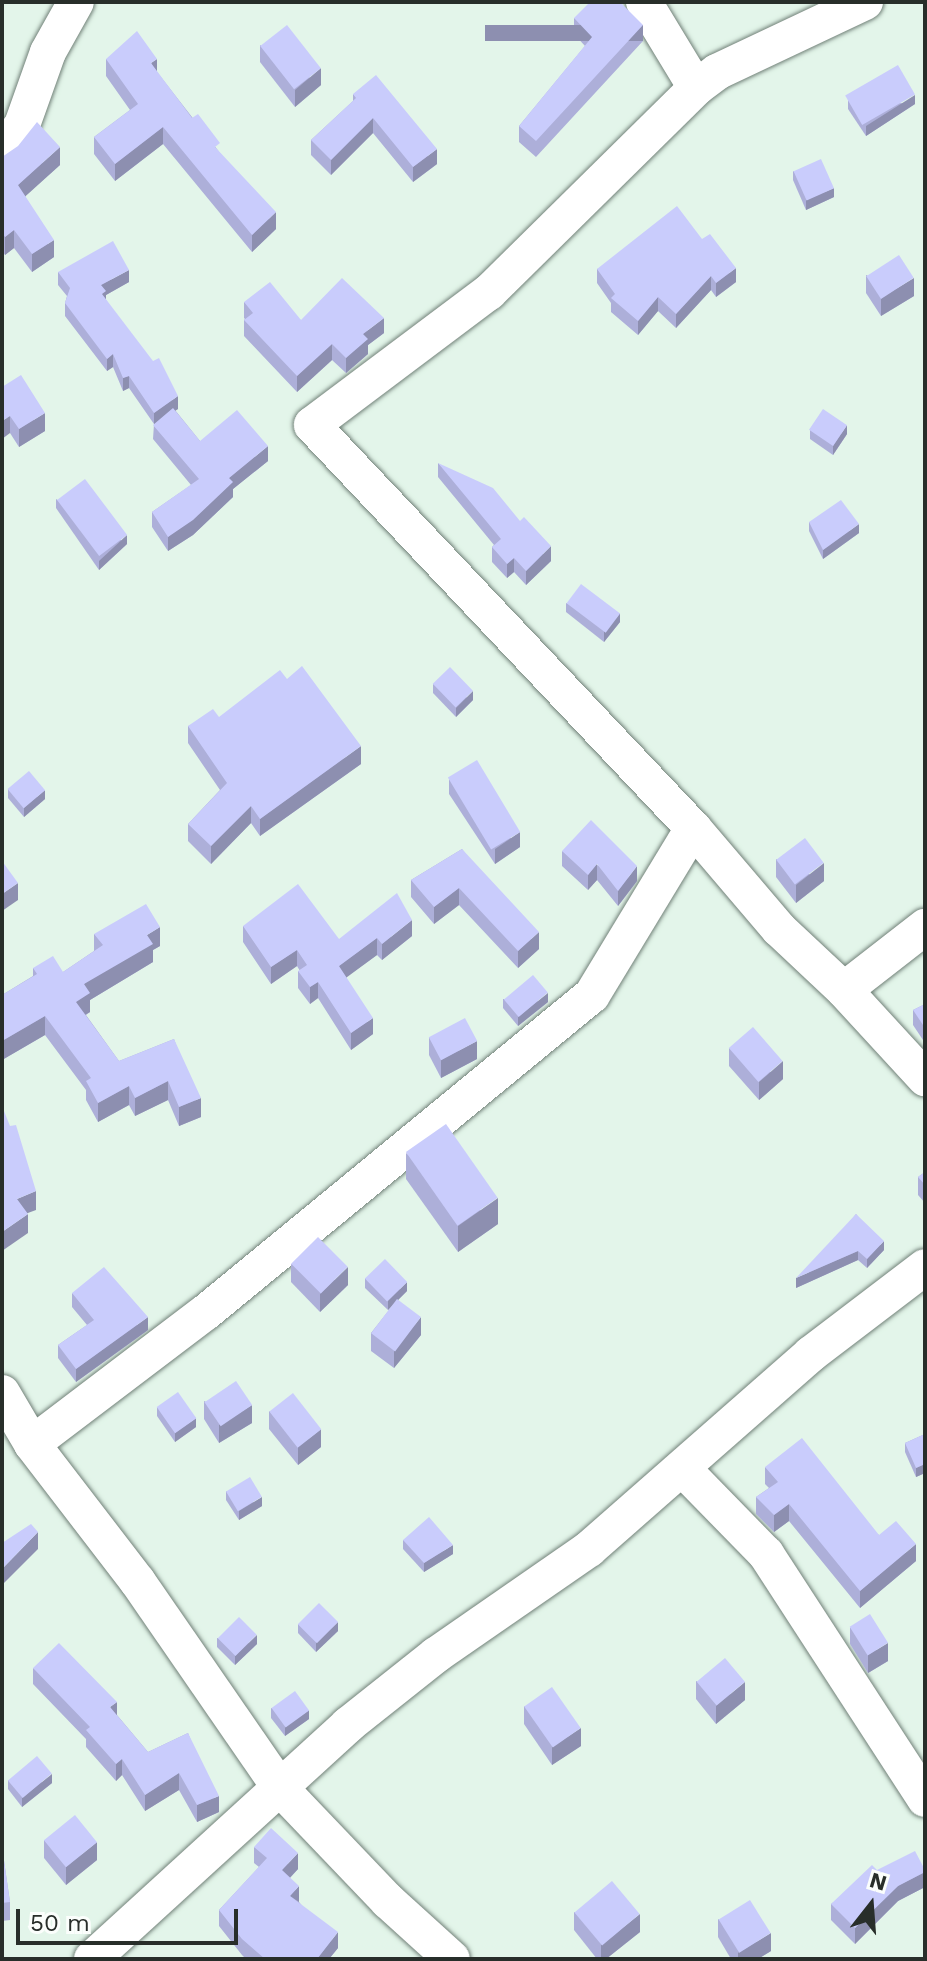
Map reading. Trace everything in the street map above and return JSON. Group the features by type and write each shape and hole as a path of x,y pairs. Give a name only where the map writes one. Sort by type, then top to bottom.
{"street":[{"path":"2,150 22,125 48,52 76,2"},
{"path":"644,2 696,88"},
{"path":"865,2 717,72 696,88 489,292 312,425 693,828 779,929 844,990 925,1078"},
{"path":"32,1444 206,1312 592,995 693,828"},
{"path":"844,990 925,927"},
{"path":"92,1959 348,1725 436,1655 589,1549 811,1354 925,1267"},
{"path":"2,1393 32,1444 138,1582 281,1789 388,1901 452,1959"},
{"path":"682,1468 766,1554 925,1799"}],"building":[{"path":"590,2 620,2 643,25 536,141 519,126 592,37 574,18"},
{"path":"287,25 321,68 294,89 260,46"},
{"path":"137,31 157,59 151,63 192,118 198,114 220,143 215,147 276,212 252,235 163,127 115,164 94,137 138,104 106,59"},
{"path":"898,65 915,94 862,125 845,96"},
{"path":"376,75 437,149 413,167 373,118 331,160 311,140 356,98 353,94"},
{"path":"37,122 60,147 18,185 54,240 32,254 14,230 5,237 2,233 2,157 18,146"},
{"path":"821,159 834,188 807,200 794,171"},
{"path":"677,206 702,239 710,234 736,268 716,283 711,276 676,314 658,297 638,321 611,298 615,294 597,269"},
{"path":"113,241 129,270 101,285 106,291 102,294 153,361 159,358 178,396 154,413 129,376 123,378 113,354 107,359 65,303 70,288 58,272"},
{"path":"899,255 914,278 881,299 866,276"},
{"path":"342,278 384,318 363,334 368,339 346,358 332,344 297,376 244,320 253,313 244,302 270,282 301,320"},
{"path":"21,375 45,413 19,429 10,416 2,421 2,387"},
{"path":"173,408 200,441 237,410 268,446 229,478 233,482 193,520 168,537 152,512 199,479 153,425"},
{"path":"823,409 847,425 833,446 809,430"},
{"path":"438,463 493,488 520,521 524,517 551,546 526,571 514,558 507,564 492,547 501,539"},
{"path":"85,479 127,535 99,556 57,500"},
{"path":"841,500 859,524 823,550 809,522"},
{"path":"581,584 620,613 606,633 567,603"},
{"path":"302,666 361,746 260,819 251,806 211,846 188,824 227,783 188,726 213,709 219,717 280,670 287,679"},
{"path":"450,667 473,691 456,707 433,684"},
{"path":"477,760 520,832 491,850 448,778"},
{"path":"29,771 45,790 24,808 8,789"},
{"path":"591,820 637,866 618,891 597,864 588,875 562,851"},
{"path":"805,838 824,863 795,884 776,860"},
{"path":"462,849 539,932 518,951 459,888 434,907 411,880"},
{"path":"2,861 18,883 2,894"},
{"path":"298,884 339,939 397,893 412,920 382,944 377,938 339,966 373,1018 351,1033 318,982 310,987 298,971 307,965 297,950 271,967 243,926"},
{"path":"146,904 160,927 147,935 153,944 84,984 90,993 76,1002 119,1061 174,1039 201,1098 179,1107 168,1081 135,1098 129,1086 98,1103 86,1081 91,1078 45,1016 2,1041 2,995 37,974 33,968 53,956 63,972 103,945 94,934"},
{"path":"533,975 548,993 519,1017 504,999"},
{"path":"925,1004 925,1028 913,1010"},
{"path":"465,1018 477,1041 441,1060 429,1037"},
{"path":"753,1027 783,1061 758,1082 729,1048"},
{"path":"2,1106 10,1126 16,1125 36,1191 17,1199 28,1214 2,1232"},
{"path":"446,1124 498,1198 457,1226 406,1152"},
{"path":"925,1172 925,1185 918,1177"},
{"path":"856,1214 884,1241 867,1259 858,1251 796,1278"},
{"path":"318,1237 348,1267 321,1294 291,1264"},
{"path":"385,1259 407,1282 387,1301 365,1278"},
{"path":"104,1267 148,1317 76,1369 58,1345 94,1320 72,1293"},
{"path":"397,1299 421,1317 395,1351 371,1333"},
{"path":"236,1381 252,1405 221,1426 204,1402"},
{"path":"178,1392 196,1418 175,1433 157,1407"},
{"path":"293,1393 321,1429 298,1448 269,1411"},
{"path":"925,1434 925,1464 916,1468 905,1443"},
{"path":"802,1438 879,1535 896,1521 916,1544 860,1591 789,1504 774,1515 756,1497 778,1482 765,1467"},
{"path":"250,1477 262,1497 238,1511 226,1491"},
{"path":"429,1517 453,1545 424,1563 403,1540"},
{"path":"31,1524 38,1532 2,1569 2,1543"},
{"path":"319,1603 338,1622 317,1643 298,1624"},
{"path":"870,1614 888,1643 868,1656 850,1627"},
{"path":"239,1617 257,1635 235,1656 218,1638"},
{"path":"59,1643 117,1702 110,1707 148,1752 188,1733 219,1796 197,1805 179,1773 145,1795 122,1759 116,1764 86,1730 90,1727 33,1668"},
{"path":"725,1658 745,1682 717,1706 697,1682"},
{"path":"552,1687 581,1728 553,1747 524,1707"},
{"path":"295,1691 309,1710 286,1727 272,1708"},
{"path":"37,1756 52,1774 23,1798 8,1780"},
{"path":"75,1815 97,1842 66,1867 44,1840"},
{"path":"271,1828 298,1853 282,1870 299,1886 290,1896 338,1932 317,1959 265,1959 242,1939 219,1910 267,1858 254,1847"},
{"path":"2,1847 10,1902 2,1903"},
{"path":"915,1851 925,1872 898,1886 855,1928 831,1904 872,1865 877,1870"},
{"path":"612,1881 640,1914 602,1945 574,1912"},
{"path":"750,1900 771,1933 739,1953 719,1920"}]}
